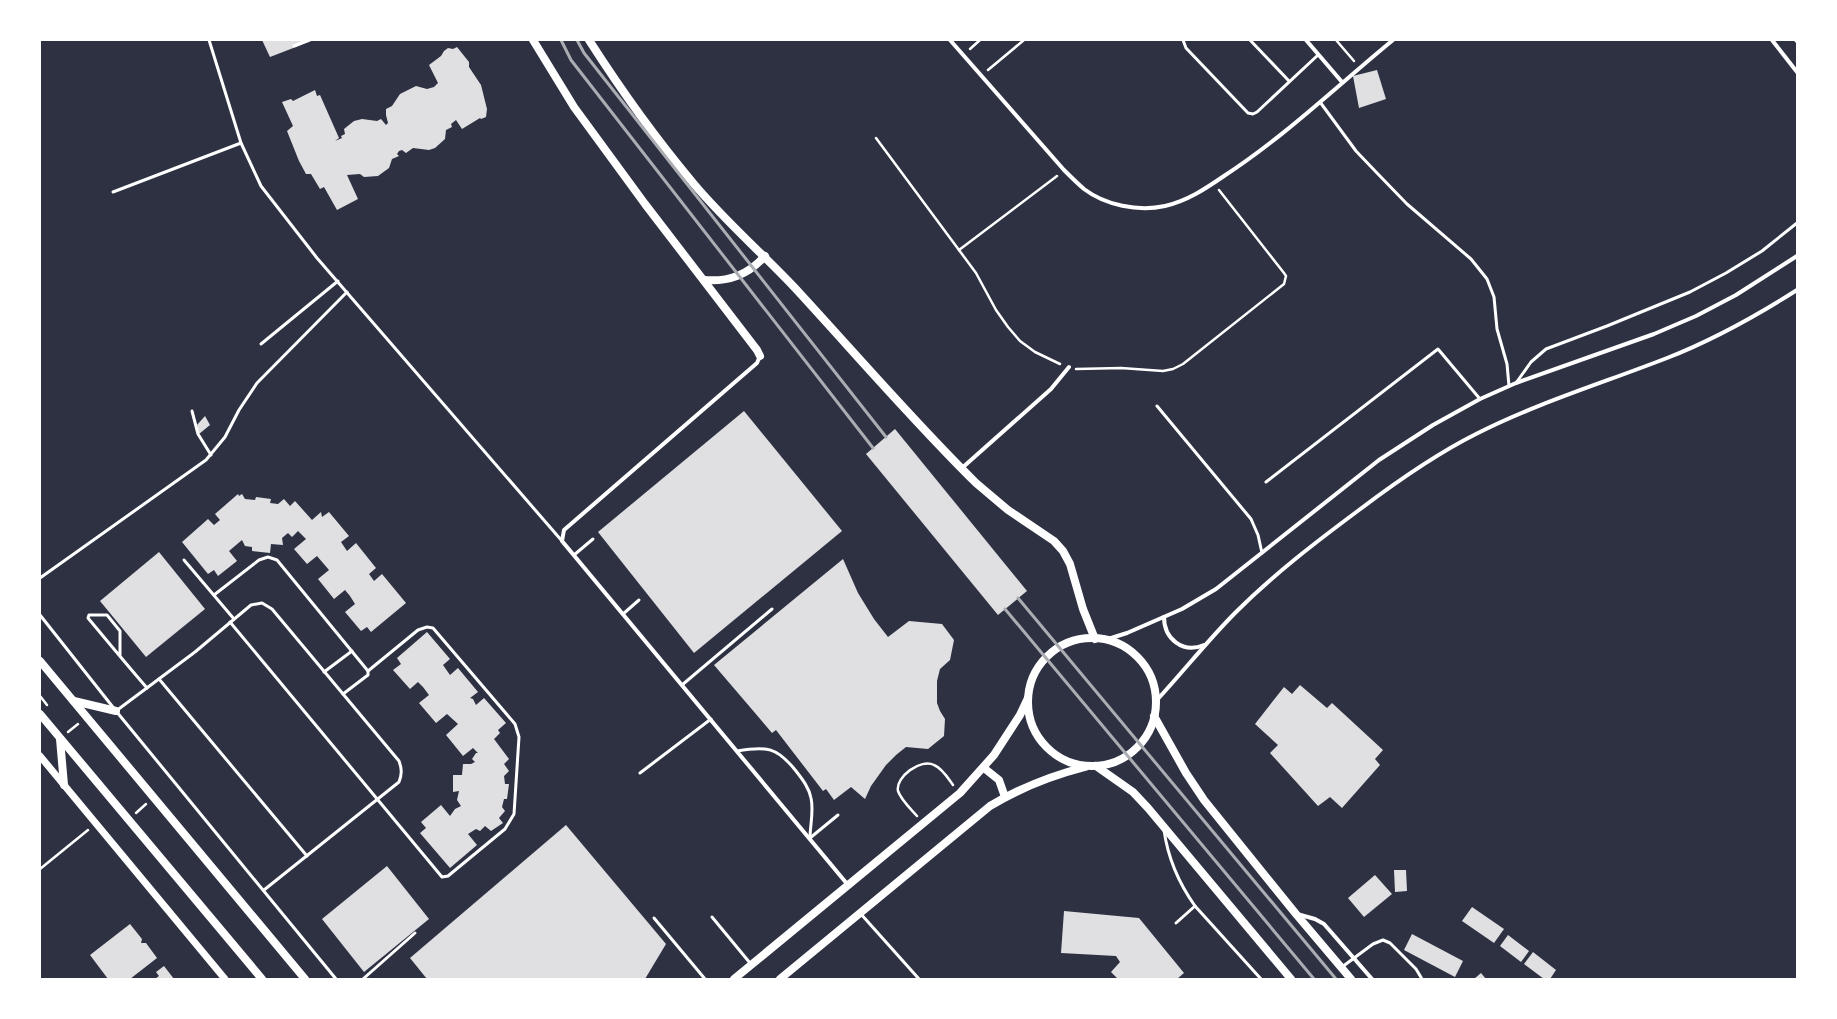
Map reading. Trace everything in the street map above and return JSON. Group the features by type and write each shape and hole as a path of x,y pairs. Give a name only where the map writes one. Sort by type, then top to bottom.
{"main road":[{"path":"533,40 574,107 760,356"},
{"path":"589,40 634,107 690,178 727,220 765,256 961,468 991,497 1043,532 1063,551 1070,564 1083,609 1095,638"},
{"path":"704,280 727,280 738,277 748,272 765,256"},
{"path":"780,979 976,817 1005,797 1040,780 1093,766 1110,764 1133,751 1143,741 1150,729 1156,701 1155,687 1150,674 1142,662 1127,648 1108,639 1087,638 1072,641 1058,647 1046,657 1031,683 1028,698 1029,713 1033,726 1040,739 1050,750 1062,758 1075,764 1093,766 1115,778 1133,792 1291,979"},
{"path":"40,661 305,979"},
{"path":"734,979 960,793 984,768 1008,736 1028,698"},
{"path":"74,701 116,711"},
{"path":"40,714 262,979"},
{"path":"1154,716 1186,773 1204,800 1296,914 1351,979"},
{"path":"60,739 64,786"},
{"path":"984,768 999,780 1005,797"}],"street":[{"path":"950,40 1064,170 1084,189 1109,202 1136,208 1164,206 1190,198 1214,183 1250,159 1393,40"},
{"path":"1306,40 1342,82"},
{"path":"1772,40 1797,72"},
{"path":"1108,639 1128,634 1182,609 1216,589 1379,460 1428,429 1480,399 1516,383 1654,334 1696,316 1742,291 1797,256"},
{"path":"1156,701 1235,612 1264,586 1320,539 1393,485 1448,449 1476,434 1559,397 1668,358 1737,326 1797,290"},
{"path":"760,356 756,363 564,530 562,541 848,885"},
{"path":"961,468 1051,389 1069,367"},
{"path":"1164,617 1164,625 1167,632 1177,644 1192,648 1206,644"},
{"path":"40,756 225,979"},
{"path":"1296,914 1316,918 1324,924 1372,979"}],"lane":[{"path":"209,40 241,144 261,186 298,234 347,292 562,541"},
{"path":"294,46 309,40"},
{"path":"1183,40 1186,48 1248,113 1253,114 1257,112 1318,54"},
{"path":"1250,40 1289,81"},
{"path":"1320,102 1356,150 1377,173 1407,204 1471,259 1484,274 1494,297 1497,329 1507,364 1509,386"},
{"path":"113,192 241,144"},
{"path":"1516,383 1531,362 1546,349 1690,292 1726,273 1762,251 1797,223"},
{"path":"261,344 338,281"},
{"path":"40,578 206,460 225,437 239,410 257,383 347,292"},
{"path":"1266,482 1438,349 1480,399"},
{"path":"1157,406 1251,519 1258,535 1262,553"},
{"path":"192,411 198,434 211,455"},
{"path":"574,555 593,539"},
{"path":"214,595 259,560 268,557 273,558 281,564 368,670"},
{"path":"184,560 234,618"},
{"path":"623,614 639,600"},
{"path":"116,711 194,652 234,618 251,605 257,603 268,605 399,761 402,768 402,776 399,782 264,890"},
{"path":"682,685 772,609"},
{"path":"40,615 116,711 336,979"},
{"path":"120,656 120,631 106,615 89,615 88,618 120,656 147,688"},
{"path":"230,622 442,877 448,876 505,829 514,814 519,737 515,724 433,628 427,627 418,630 368,670 368,674 343,694"},
{"path":"324,672 352,651"},
{"path":"159,679 307,856"},
{"path":"640,773 710,719"},
{"path":"737,751 766,749 785,758 803,780 810,794 812,810 810,838"},
{"path":"810,838 838,815"},
{"path":"1163,826 1166,845 1175,874 1195,906 1261,979"},
{"path":"1176,923 1195,906"},
{"path":"860,913 919,979"},
{"path":"712,917 751,965"},
{"path":"654,918 706,979"},
{"path":"363,979 415,933"},
{"path":"1341,968 1379,940 1386,941 1416,969 1422,979"}],"path":[{"path":"963,55 980,40"},
{"path":"981,76 1024,40"},
{"path":"1336,40 1360,68"},
{"path":"876,138 976,273 996,310 1020,341 1051,361 1079,370 1121,368 1163,371 1173,369 1183,364 1284,284 1286,276 1284,273 1214,183"},
{"path":"959,250 1064,170"},
{"path":"60,739 87,716"},
{"path":"923,823 901,797 898,788 900,780 918,764 929,763 938,767 960,793"},
{"path":"128,820 154,797"},
{"path":"40,869 95,824"}],"building":[{"path":"262,40 314,40 270,57"},
{"path":"457,47 469,62 469,67 481,85 487,109 486,117 480,118 462,129 456,120 451,124 452,127 446,130 445,139 435,148 429,150 413,148 406,153 402,150 399,151 397,154 399,156 392,159 389,168 378,176 364,177 360,174 347,175 358,199 337,210 324,187 320,189 311,174 306,174 299,161 287,131 293,126 282,102 291,99 293,101 315,90 317,96 320,95 339,138 335,141 342,138 341,136 345,134 344,129 354,121 362,119 377,121 381,119 386,125 388,123 386,109 392,106 400,94 416,86 427,89 434,87 438,83 429,65 441,56 448,48 453,49"},
{"path":"1377,70 1386,99 1359,108 1353,76"},
{"path":"744,411 842,531 694,653 598,532"},
{"path":"205,416 210,425 199,434 197,425"},
{"path":"895,429 1027,591 998,615 866,454"},
{"path":"238,494 239,496 242,494 245,499 255,500 256,497 271,499 270,503 278,504 284,499 290,506 295,501 312,520 321,512 322,517 329,512 349,536 341,542 347,551 356,543 376,568 369,574 374,581 382,574 406,603 371,632 367,627 361,631 345,612 355,604 350,596 345,590 334,599 318,579 329,570 317,556 307,564 294,549 306,539 298,531 292,537 288,533 282,538 283,545 271,544 270,553 252,551 252,547 245,546 242,540 229,551 237,561 218,576 214,570 208,574 182,542 208,519 214,525 220,520 215,514"},
{"path":"159,552 205,609 146,657 100,601"},
{"path":"843,559 858,593 874,619 888,637 909,621 942,624 954,640 950,660 940,669 937,681 937,703 945,719 944,736 928,749 906,747 886,765 871,786 865,799 851,787 834,800 826,789 823,791 776,730 772,733 714,665"},
{"path":"427,632 450,659 443,665 450,675 458,668 478,692 470,698 473,699 476,705 484,698 506,723 498,730 500,733 494,739 509,759 504,764 509,771 504,776 505,784 509,784 507,799 504,799 502,807 505,811 499,818 503,823 491,831 485,826 480,831 476,829 468,834 477,845 450,868 420,833 426,828 421,822 441,805 450,816 455,809 461,806 457,800 459,791 453,792 453,775 462,775 463,764 471,764 475,762 472,759 476,753 478,753 473,748 463,756 446,735 458,724 447,714 436,723 419,703 429,695 423,687 418,682 410,689 393,670 401,664 397,658"},
{"path":"1300,685 1327,708 1332,703 1383,750 1375,759 1380,765 1342,808 1330,797 1318,806 1270,753 1278,745 1255,724 1284,687 1292,694"},
{"path":"566,825 666,944 645,979 427,979 410,958"},
{"path":"387,866 429,919 364,972 322,919"},
{"path":"1394,870 1406,870 1407,891 1395,892"},
{"path":"1375,875 1392,894 1364,917 1348,898"},
{"path":"1472,907 1504,929 1494,943 1462,921"},
{"path":"1064,911 1139,918 1184,973 1177,979 1118,979 1111,972 1120,962 1116,956 1061,953"},
{"path":"130,924 142,939 141,943 146,943 157,958 130,979 108,979 90,955"},
{"path":"1412,934 1463,961 1455,977 1404,950"},
{"path":"1508,935 1529,951 1521,962 1500,946"},
{"path":"1533,952 1556,970 1550,979 1544,979 1524,964"},
{"path":"164,966 174,979 155,979 159,976 156,972"},
{"path":"1481,973 1486,979 1474,979"}],"railway":[{"path":"561,40 571,60 873,448"},
{"path":"577,40 584,53 886,437"},
{"path":"1018,598 1336,979"},
{"path":"1005,609 1314,979"}]}
